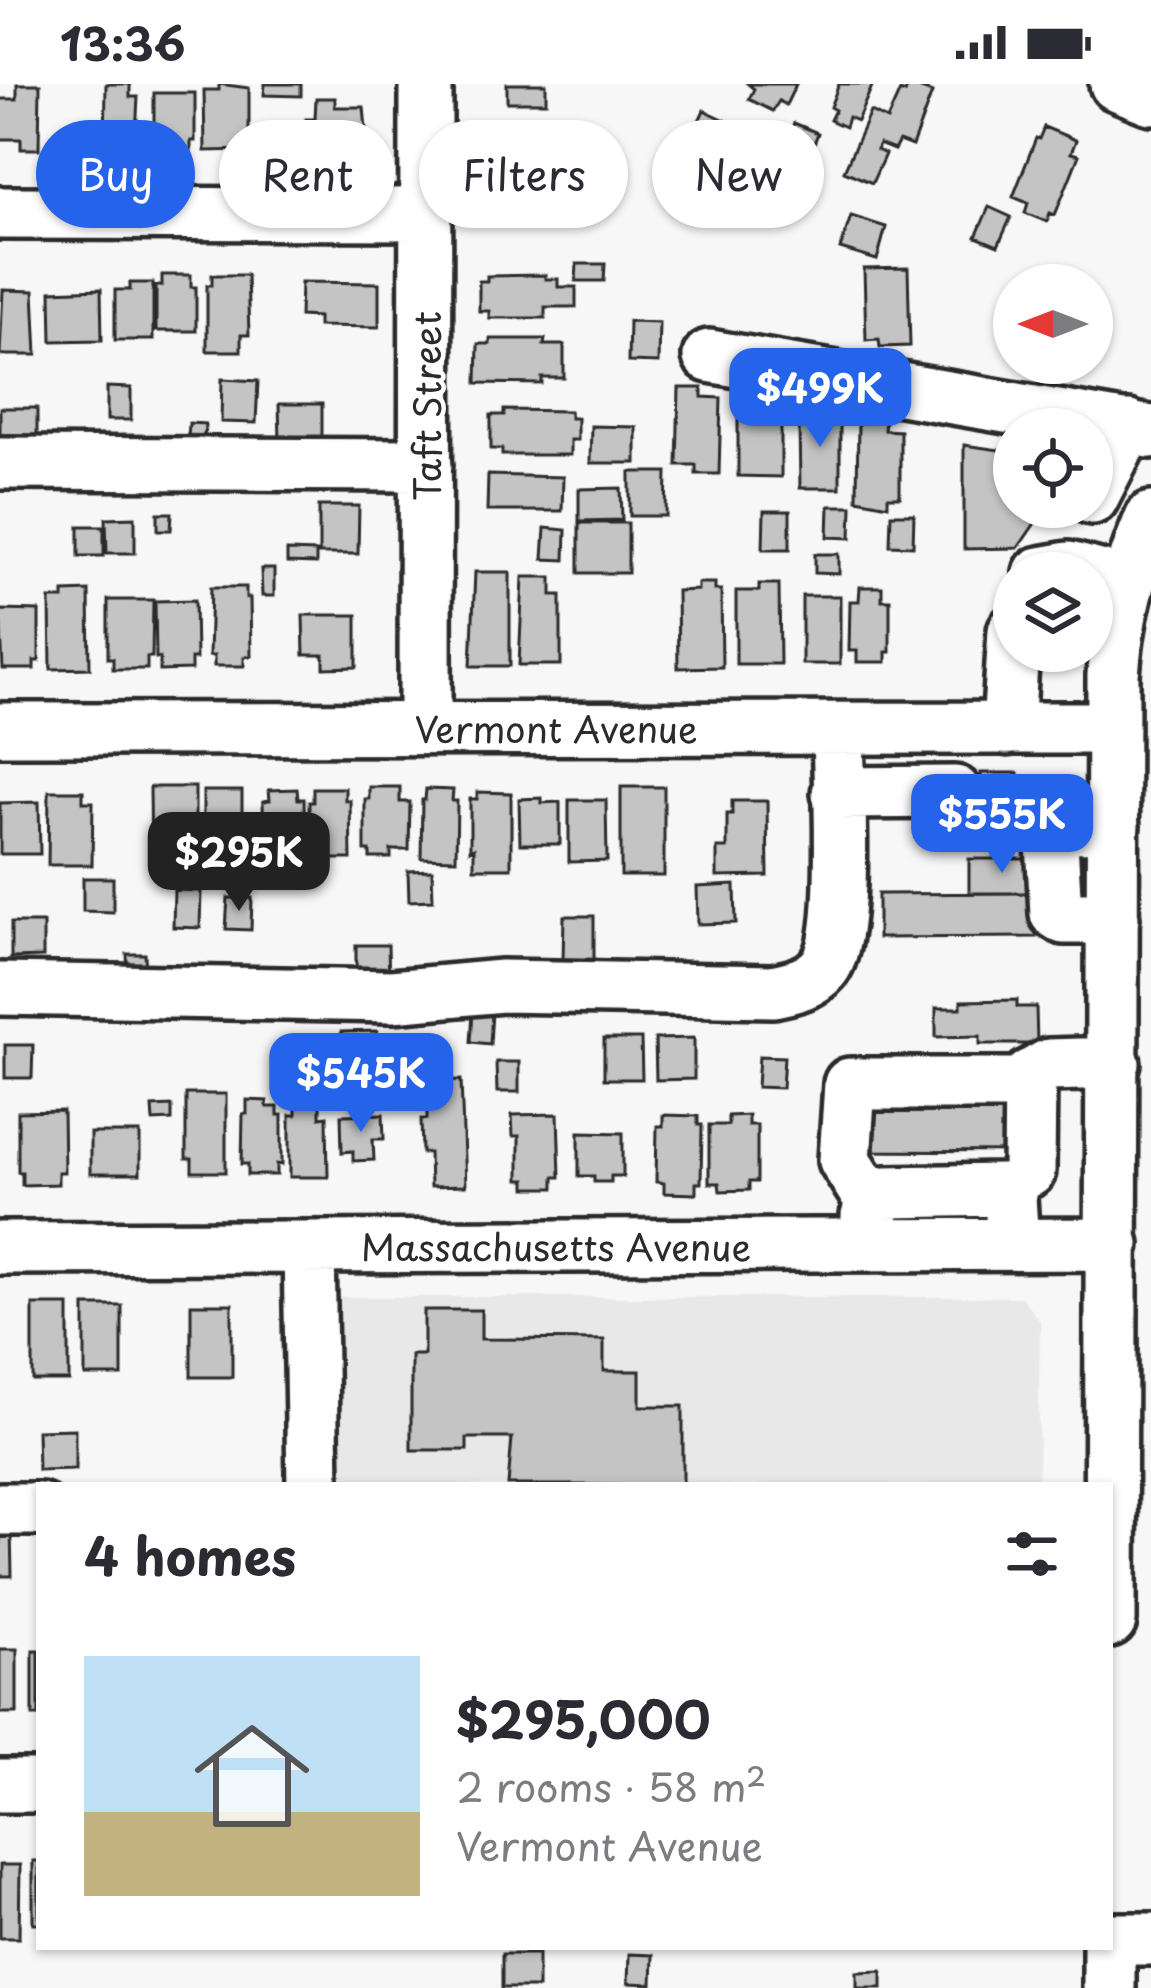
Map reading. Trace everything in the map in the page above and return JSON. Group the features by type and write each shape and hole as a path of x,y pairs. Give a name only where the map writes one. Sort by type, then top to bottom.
{"street":[{"name":"Taft Street","path":"426,84 426,120"},
{"path":"1116,84 1151,98"},
{"path":"0,213 419,214"},
{"name":"Taft Street","path":"425,728 426,228"},
{"path":"710,356 1140,429 1113,468"},
{"path":"0,463 426,465"},
{"path":"1111,1482 1113,1166 1126,1083 1113,918 1126,812 1113,728 1116,628 1126,583 1151,518"},
{"path":"1113,579 1126,583"},
{"path":"1009,728 1012,672"},
{"name":"Vermont Avenue","path":"0,729 1113,728"},
{"path":"0,989 392,996 502,986 773,991 804,984 825,967 839,920 838,729"},
{"path":"838,793 955,792"},
{"path":"1013,1244 1010,1198 1030,1076 1049,1065 1126,1083"},
{"path":"871,1225 845,1160 850,1084 1030,1084"},
{"path":"871,1225 886,1192 1113,1166"},
{"name":"Massachusetts Avenue","path":"0,1248 309,1247 871,1225 1013,1244 1113,1244"},
{"path":"309,1247 313,1482"},
{"path":"0,1509 36,1509"},
{"path":"0,1786 36,1786"},
{"path":"1113,1943 1151,1939"},
{"path":"1109,1950 1109,1988"}],"shaded area":[{"path":"291,1297 1021,1297 1040,1321 1038,1482 287,1482"}],"building":[{"path":"17,84 40,84 36,149 21,149 21,139 0,139 0,99 17,99"},
{"path":"106,84 130,84 130,97 138,97 137,120 105,120"},
{"path":"219,84 249,88 249,120 219,120 219,151 205,151 204,90 219,90"},
{"path":"265,84 301,84 301,96 264,95"},
{"path":"507,84 546,84 546,102 507,102"},
{"path":"748,84 796,84 786,105 779,101 773,111 749,99 754,89"},
{"path":"839,84 873,84 857,121 848,117 845,127 830,120"},
{"path":"908,84 932,93 912,146 899,141 894,150 879,144 877,150 885,154 872,183 844,171 870,112 887,120"},
{"path":"154,93 195,93 195,120 154,120"},
{"path":"316,98 335,98 335,107 364,107 365,120 306,120 315,119"},
{"path":"704,110 725,120 699,120"},
{"path":"1044,127 1076,140 1071,153 1079,155 1055,215 1050,213 1047,222 1025,213 1028,203 1013,197"},
{"path":"989,207 1011,217 998,246 976,237"},
{"path":"851,216 886,227 877,260 840,249"},
{"path":"577,264 605,264 604,281 576,281"},
{"path":"908,268 910,346 880,347 879,339 866,340 864,269"},
{"path":"162,275 191,275 191,287 196,287 196,331 156,331 156,286 162,286"},
{"path":"212,275 247,275 249,335 241,335 241,351 207,351 207,285 212,285"},
{"path":"545,275 545,279 558,279 558,287 576,287 576,307 545,307 545,318 489,318 489,311 479,311 479,281 487,281 487,276"},
{"path":"301,282 379,283 379,327 318,326 318,317 300,316"},
{"path":"130,283 153,283 153,340 115,340 115,290 130,290"},
{"path":"101,289 102,340 52,341 51,291"},
{"path":"3,290 34,291 37,355 0,355"},
{"path":"629,321 659,322 658,363 628,362"},
{"path":"490,339 545,339 544,345 564,345 564,378 542,378 542,384 477,383 478,344 490,344"},
{"path":"222,379 258,381 256,423 221,422"},
{"path":"107,387 131,388 131,420 107,420"},
{"path":"679,388 702,388 702,397 721,398 719,474 696,474 696,465 677,465"},
{"path":"738,402 764,402 764,413 781,413 781,477 738,476"},
{"path":"279,404 322,404 322,441 280,442"},
{"path":"0,408 37,408 37,443 0,443"},
{"path":"504,410 570,411 570,418 577,418 577,440 570,440 570,455 502,455 502,449 491,449 491,415 504,415"},
{"path":"804,412 840,412 840,488 800,488 799,423 804,423"},
{"path":"858,419 885,419 884,430 900,431 900,497 888,497 888,505 857,499"},
{"path":"189,423 205,424 204,439 188,438"},
{"path":"591,426 636,427 636,463 590,463"},
{"path":"964,445 993,449 993,528 1032,528 1018,548 964,549"},
{"path":"630,472 667,472 666,516 630,516"},
{"path":"488,475 563,477 562,511 487,511"},
{"path":"621,488 622,520 579,521 579,489"},
{"path":"319,506 359,506 358,554 319,554"},
{"path":"829,506 852,506 851,538 828,537"},
{"path":"764,511 790,511 790,549 763,549"},
{"path":"158,513 172,513 171,530 158,530"},
{"path":"891,514 914,514 913,546 890,545"},
{"path":"135,517 135,553 107,553 106,518"},
{"path":"579,523 628,523 628,573 579,573"},
{"path":"79,526 104,526 104,556 79,556"},
{"path":"545,528 566,530 565,560 543,559"},
{"path":"287,551 316,552 316,564 287,563"},
{"path":"815,554 839,554 839,574 815,573"},
{"path":"261,569 274,569 274,596 262,596"},
{"path":"475,572 510,572 510,666 471,666"},
{"path":"523,577 552,577 552,595 561,595 561,665 519,665"},
{"path":"698,583 715,583 715,590 721,590 722,667 678,668 677,591 698,590"},
{"path":"759,584 779,584 780,664 736,664 736,591 759,591"},
{"path":"211,587 246,587 251,656 244,657 244,666 214,666 214,656 209,656"},
{"path":"860,587 882,587 882,600 890,600 886,662 857,662 857,651 849,651 850,601 859,601"},
{"path":"89,591 90,668 51,669 50,599 64,599 64,592"},
{"path":"802,596 840,596 840,664 802,664"},
{"path":"108,600 153,600 152,657 147,657 147,669 113,669 113,658 108,658"},
{"path":"195,600 196,659 191,659 191,670 160,671 155,601"},
{"path":"0,610 39,611 39,661 34,661 34,669 3,669"},
{"path":"303,615 357,615 357,667 324,668 324,655 304,655"},
{"path":"981,773 1018,773 1018,803 981,803"},
{"path":"150,787 195,787 195,866 187,866 187,878 162,878 162,865 151,865"},
{"path":"369,787 400,787 400,802 410,802 409,850 391,850 391,858 370,858 370,851 365,851"},
{"path":"621,787 664,787 664,876 621,876"},
{"path":"313,788 345,788 345,800 350,800 351,859 309,859"},
{"path":"297,789 298,799 304,799 305,844 271,850 271,843 264,844 263,801 270,800 269,790"},
{"path":"426,789 453,790 456,859 421,858"},
{"path":"49,791 83,791 83,802 93,802 92,865 48,865"},
{"path":"203,791 242,791 242,868 226,868 226,858 203,858"},
{"path":"477,792 511,793 511,868 474,868 470,799 477,799"},
{"path":"542,798 542,803 560,802 560,844 520,844 519,799"},
{"path":"569,800 606,800 607,861 569,862"},
{"path":"732,801 767,801 768,876 717,877 717,848 727,848"},
{"path":"39,802 40,854 0,854 0,803"},
{"path":"970,803 1013,803 1013,846 970,845"},
{"path":"969,859 1036,859 1036,893 969,893"},
{"path":"432,870 433,900 409,901 408,871"},
{"path":"83,878 113,878 113,912 83,911"},
{"path":"735,885 736,923 698,924 697,887"},
{"path":"174,890 201,891 200,928 173,927"},
{"path":"1036,893 1036,937 878,938 878,894"},
{"path":"228,898 252,898 251,930 226,929"},
{"path":"564,916 594,916 594,960 563,960"},
{"path":"11,923 43,923 43,957 11,958"},
{"path":"356,945 388,945 389,983 356,983"},
{"path":"127,954 145,954 146,975 128,975"},
{"path":"1017,1000 1017,1007 1036,1007 1037,1044 980,1044 980,1036 936,1037 936,1008 961,1008 961,1001"},
{"path":"473,1011 492,1012 490,1044 471,1042"},
{"path":"377,1031 379,1078 342,1079 341,1032"},
{"path":"694,1038 694,1079 656,1080 655,1039"},
{"path":"604,1039 641,1039 642,1079 604,1079"},
{"path":"5,1045 33,1045 32,1078 5,1078"},
{"path":"759,1056 784,1057 782,1088 757,1087"},
{"path":"496,1062 519,1062 519,1092 497,1092"},
{"path":"461,1080 465,1186 430,1187 429,1153 422,1153 421,1119 427,1119 427,1110 422,1110 421,1081"},
{"path":"186,1094 226,1094 226,1172 192,1172 192,1159 186,1159"},
{"path":"247,1100 267,1101 267,1107 278,1107 282,1115 282,1165 277,1164 277,1175 248,1175 248,1164 242,1164"},
{"path":"296,1104 320,1104 320,1117 327,1116 328,1177 290,1177 290,1115 296,1115"},
{"path":"172,1106 172,1120 153,1121 152,1107"},
{"path":"859,1106 1019,1107 1019,1152 859,1151"},
{"path":"63,1111 64,1172 58,1172 58,1184 22,1185 18,1112"},
{"path":"383,1114 384,1139 373,1139 374,1160 353,1161 353,1151 342,1152 341,1115"},
{"path":"558,1114 560,1177 554,1177 554,1188 526,1188 526,1180 519,1180 519,1136 513,1136 512,1115"},
{"path":"663,1115 698,1116 698,1125 702,1125 701,1183 696,1183 696,1194 664,1193 664,1183 656,1182 657,1126 663,1126"},
{"path":"748,1115 748,1125 757,1125 757,1182 749,1182 749,1190 720,1191 719,1183 709,1183 709,1125 728,1125 728,1116"},
{"path":"579,1132 623,1133 623,1176 594,1182 594,1176 579,1176"},
{"path":"90,1133 140,1133 140,1174 90,1174"},
{"path":"191,1304 232,1304 232,1377 191,1377"},
{"path":"33,1305 69,1305 69,1381 33,1381"},
{"path":"85,1306 122,1306 122,1376 85,1376"},
{"path":"424,1310 481,1310 481,1339 604,1340 604,1371 640,1371 640,1406 683,1406 683,1482 508,1482 512,1438 467,1438 467,1450 411,1450 411,1355 424,1355"},
{"path":"75,1429 75,1469 38,1470 37,1430"},
{"path":"0,1528 11,1528 12,1576 0,1576"},
{"path":"0,1649 17,1649 17,1713 0,1713"},
{"path":"33,1650 36,1650 36,1716"},
{"path":"33,1861 36,1861 36,1923"},
{"path":"0,1865 20,1865 19,1938 0,1938"},
{"path":"502,1954 538,1954 538,1988 502,1988"},
{"path":"629,1954 653,1955 652,1984 628,1983"},
{"path":"882,1971 882,1988 857,1988 857,1972"}]}
